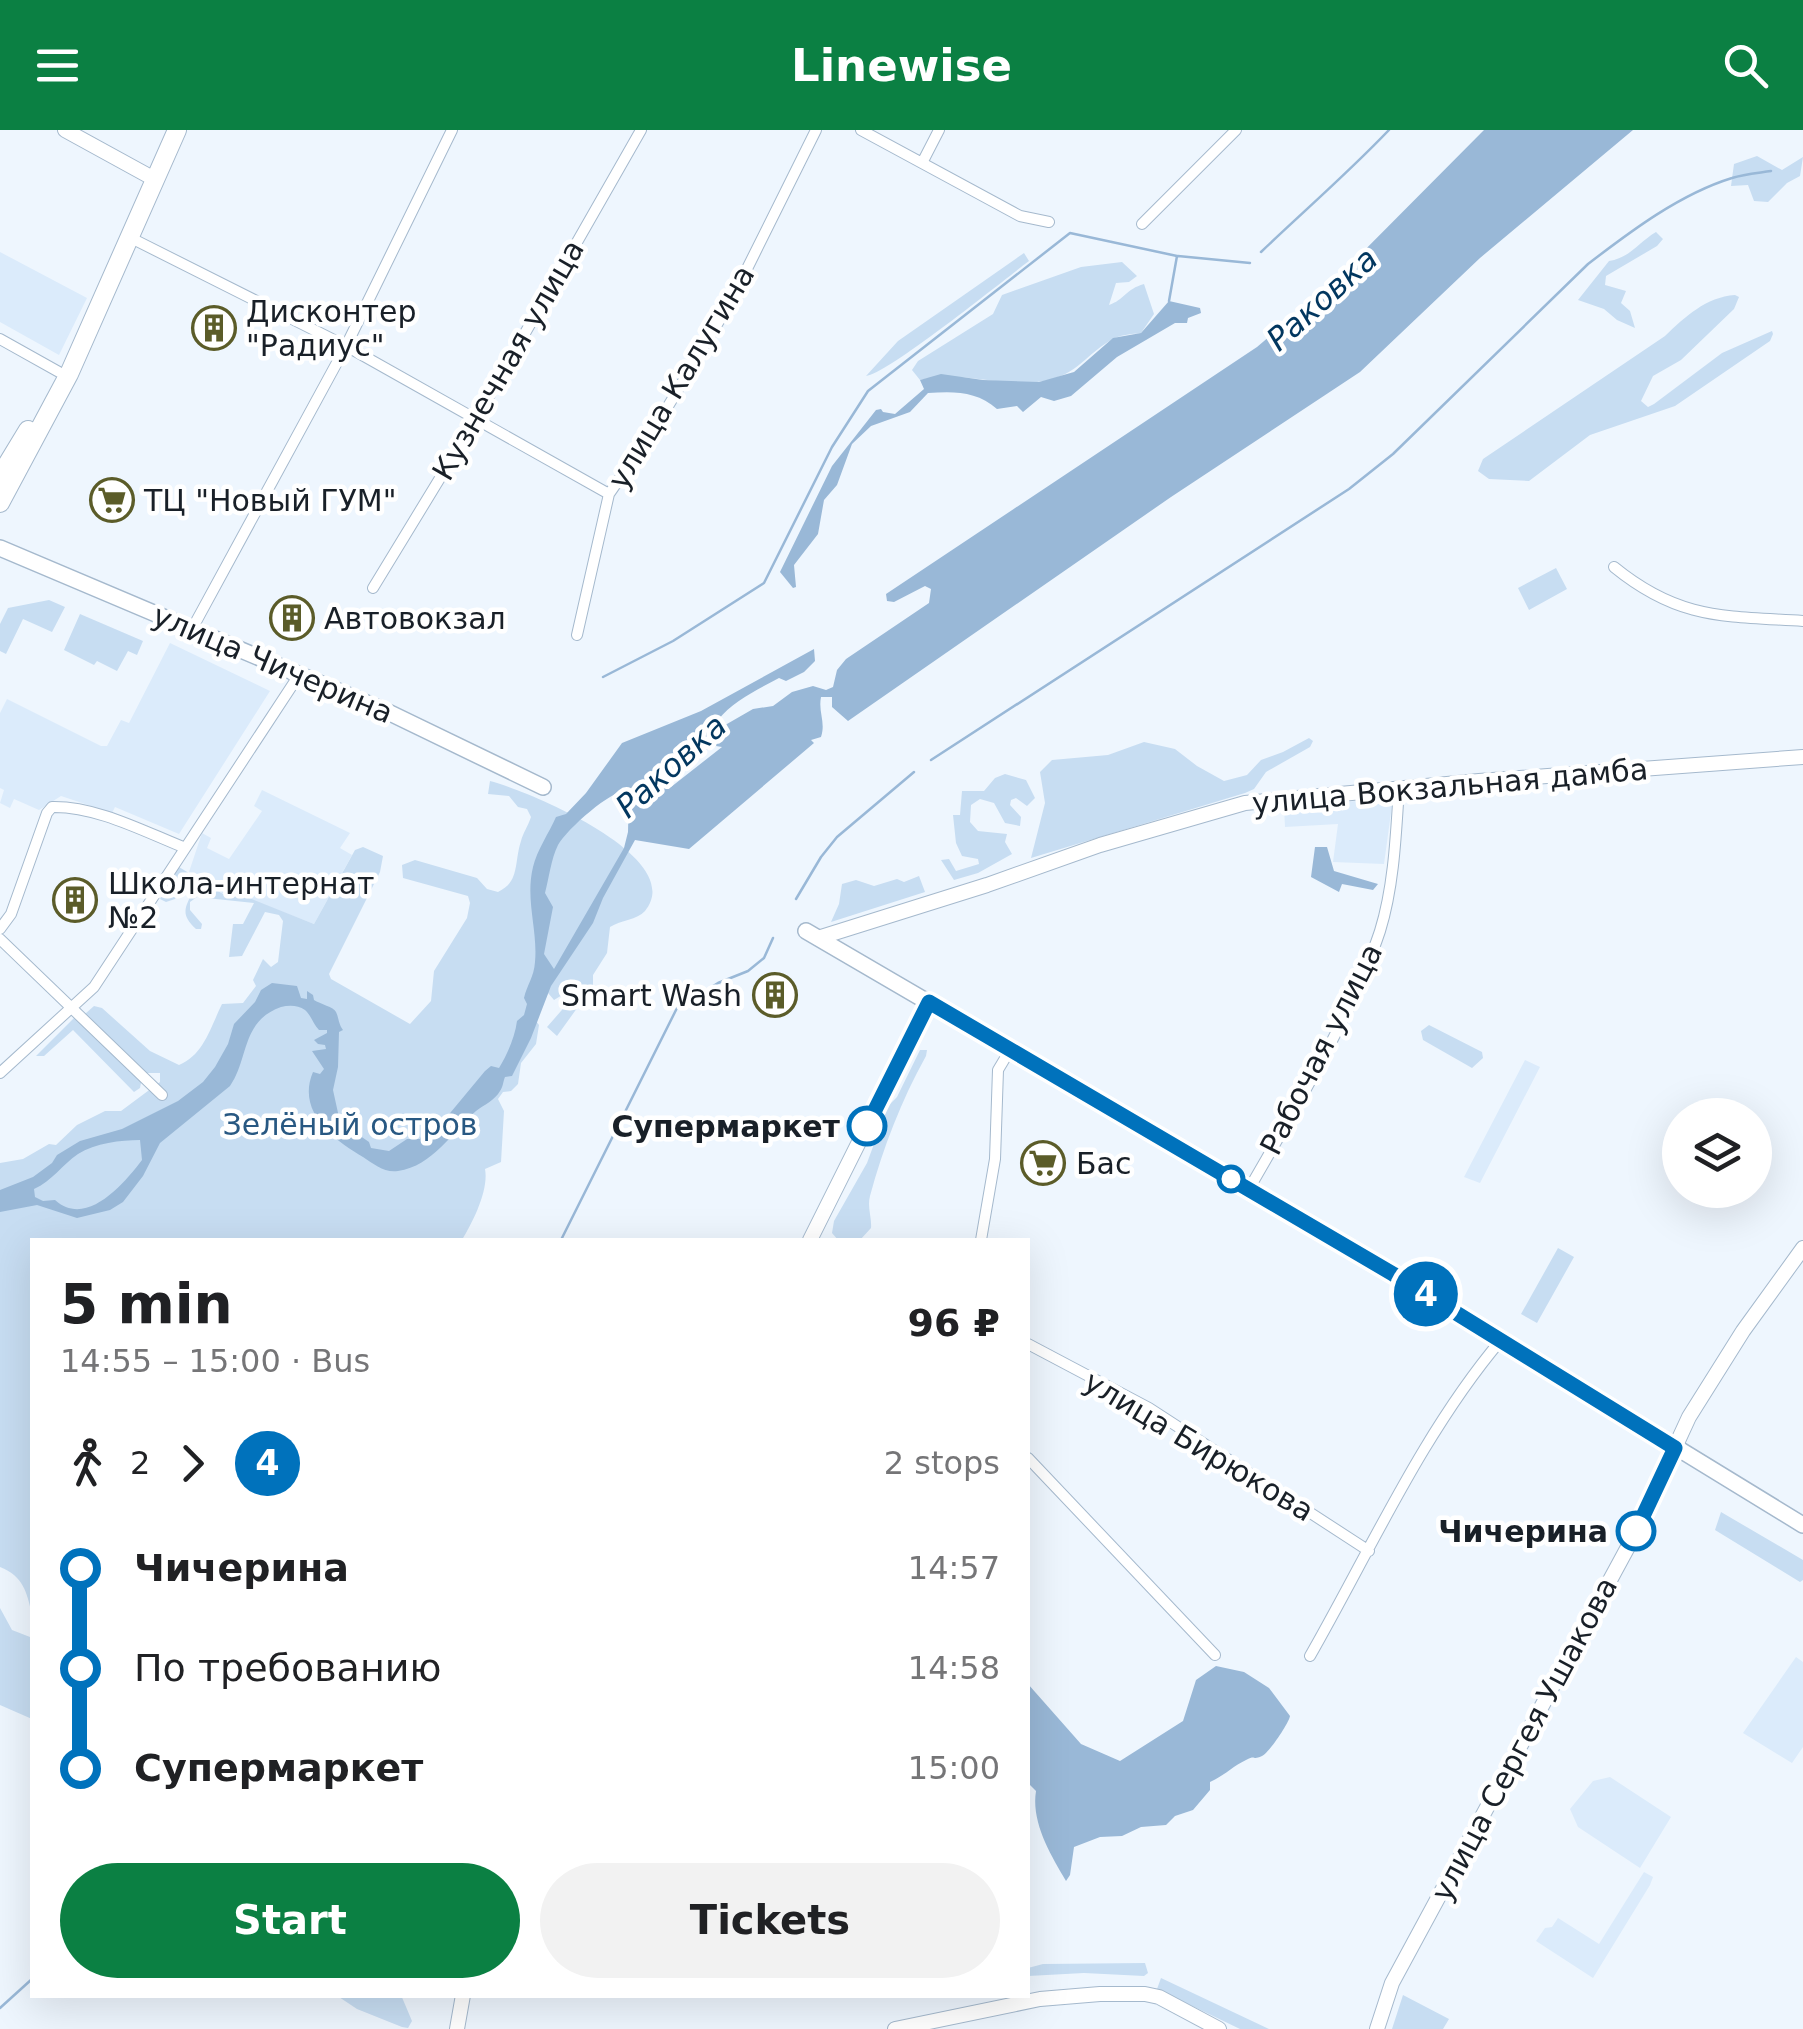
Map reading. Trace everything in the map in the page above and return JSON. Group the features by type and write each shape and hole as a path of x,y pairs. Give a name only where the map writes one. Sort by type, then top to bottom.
{"highway":[{"path":"0,476 64,373 166,130"},
{"path":"0,503 131,238 177,130"}],"main road":[{"name":"улица Чичерина","path":"0,548 390,713 542,787"},
{"path":"812,934 1501,1340 1803,1526"}],"street":[{"path":"64,130 147,175"},
{"path":"192,630 346,346 452,130"},
{"name":"Кузнечная улица","path":"373,588 476,419 640,130"},
{"name":"улица Калугина","path":"577,635 610,494 730,300 816,130"},
{"path":"861,130 1020,216 1050,222"},
{"path":"922,163 939,130"},
{"path":"1142,224 1236,130"},
{"path":"131,238 346,346 610,494"},
{"path":"0,339 64,373"},
{"path":"1614,567 1662,601 1685,610 1803,621"},
{"path":"0,1073 94,987 299,675"},
{"name":"улица Вокзальная дамба","path":"812,934 987,885 1100,845 1245,802 1803,757"},
{"name":"Рабочая улица","path":"1249,1190 1348,1006 1380,930 1400,787"},
{"path":"0,928 11,914 52,807 69,807 126,824 184,847"},
{"path":"0,939 162,1095"},
{"path":"813,1238 929,1002"},
{"path":"980,1238 995,1159 998,1070 1010,1050"},
{"name":"улица Сергея Ушакова","path":"1377,2029 1392,1982 1635,1534 1675,1448 1723,1362 1803,1248"},
{"path":"1310,1656 1466,1383 1501,1340"},
{"name":"улица Бирюкова","path":"1030,1345 1149,1408 1369,1551"},
{"path":"1030,1460 1215,1655"},
{"path":"895,2029 928,2026 1040,1998 1145,1994 1219,2029"},
{"path":"457,2029 462,1998"}],"shaded area":[{"path":"0,252 87,298 59,355 0,322"},
{"path":"170,643 270,691 179,834 115,807 112,813 61,796 39,810 14,799 10,808 0,803 4,790 0,788 0,713 7,699 107,746 121,720 129,723"},
{"path":"262,790 350,833 340,848 352,855 314,924 244,897 224,894 188,875 202,833 211,838 207,848 229,859 262,811 254,806"},
{"path":"1393,798 1384,864 1333,862 1338,824 1285,827 1284,807"},
{"path":"1525,1060 1540,1067 1480,1183 1464,1177"},
{"path":"1796,1657 1803,1662 1803,1747 1792,1763 1743,1733"},
{"path":"1610,1777 1671,1817 1640,1868 1578,1827 1570,1809 1593,1781"},
{"path":"1644,1872 1653,1877 1650,1885 1593,1978 1536,1941 1558,1918 1599,1944"}],"green space":[{"path":"1757,156 1782,170 1803,157 1800,176 1768,202 1754,201 1748,185 1731,186 1734,164"},
{"path":"1656,232 1663,239 1657,246 1606,276 1605,285 1626,291 1621,303 1630,311 1635,328 1604,309 1578,300 1609,261 1629,253"},
{"path":"1024,253 1029,261 920,344 866,376 898,341"},
{"path":"1122,262 1137,276 1129,282 1116,283 1109,305 1144,284 1154,314 1141,333 1111,340 1061,376 1022,383 949,377 920,380 912,370 918,361 993,314 1002,295 1081,267"},
{"path":"1735,295 1739,297 1734,309 1681,360 1653,376 1641,401 1648,407 1654,404 1722,353 1772,331 1770,341 1675,406 1590,435 1529,481 1489,479 1478,471 1483,459 1665,336 1697,309"},
{"path":"1556,568 1567,589 1529,610 1518,588"},
{"path":"49,600 65,607 52,632 23,619 6,654 0,651 0,624 8,608"},
{"path":"80,614 143,641 137,655 128,651 117,671 64,650"},
{"path":"1309,738 1313,741 1310,747 1266,772 1254,789 1245,793 1031,858 1045,803 1040,772 1052,760 1108,755 1144,742 1175,749 1224,781 1247,775 1261,760"},
{"path":"1005,774 1026,780 1035,798 1027,806 1016,798 1011,800 1010,805 1021,817 1020,826 1005,823 994,803 980,799 971,805 970,822 978,831 1007,834 1005,842 1012,854 978,873 954,880 941,860 949,859 956,871 979,864 978,859 962,856 956,843 953,815 960,815 962,791 984,791 995,778"},
{"name":"Зелёный остров","path":"490,781 536,798 598,829 644,869 652,890 645,911 610,927 607,953 593,975 593,986 557,1036 547,1027 573,1002 576,993 572,989 554,1000 548,993 536,1021 536,1044 521,1063 518,1084 498,1099 504,1111 501,1162 485,1169 482,1196 463,1238 30,1238 30,1607 23,1586 0,1567 0,1163 23,1159 49,1144 56,1145 77,1125 105,1111 121,1111 160,1082 160,1073 143,1073 140,1088 134,1092 73,1030 44,1056 36,1056 81,1011 85,1014 94,1006 102,1008 150,1051 179,1065 188,1060 206,1039 222,1004 243,1003 256,986 253,980 263,959 271,967 278,962 283,921 279,915 265,912 242,956 229,957 233,924 243,924 254,903 197,897 190,902 190,910 202,924 201,929 196,929 186,911 193,891 184,885 175,899 160,899 179,867 223,894 244,896 314,924 355,850 363,847 383,856 380,872 329,974 331,979 410,1024 431,1001 434,971 467,918 470,903 468,896 403,878 402,865 415,860 477,878 487,889 498,892 505,888 513,877 531,817 527,809 518,807 509,796 488,794"},
{"path":"919,876 925,892 831,922 842,884 856,880 874,886"},
{"path":"1429,1025 1482,1052 1483,1058 1472,1068 1423,1040 1421,1031"},
{"path":"920,1050 927,1050 881,1160 870,1196 871,1228 862,1238 836,1238 832,1233 834,1221 867,1163 888,1106 897,1097"},
{"path":"1558,1248 1574,1257 1537,1323 1521,1314"},
{"path":"1721,1512 1803,1560 1803,1580 1800,1582 1715,1530"},
{"path":"0,1608 12,1630 30,1637 30,1718 0,1705"},
{"path":"1145,1963 1148,1973 1030,1976 1030,1967"},
{"path":"1161,1978 1269,2029 1240,2029 1157,1989"},
{"path":"1403,1995 1449,2019 1443,2029 1392,2029"},
{"path":"340,1998 402,1998 412,2021 408,2028 402,2027"}],"water":[{"name":"Раковка","path":"1484,130 1633,130 1480,258 1360,372 1171,497 848,721 832,707 832,697 821,697 821,737 811,740 814,743 689,849 635,840 593,923 551,986 512,1076 505,1077 495,1097 422,1162 398,1171 384,1169 341,1142 321,1123 310,1100 309,1086 313,1072 320,1074 324,1069 312,1051 326,1049 325,1045 314,1040 327,1030 319,1030 302,1008 287,1006 259,1021 230,1086 160,1143 143,1176 123,1202 110,1210 77,1218 37,1205 0,1212 0,1190 33,1177 80,1141 122,1129 178,1101 203,1082 228,1044 234,1024 261,990 272,983 297,986 301,998 307,999 307,991 314,1000 336,1012 343,1030 339,1032 333,1090 340,1122 369,1142 371,1148 389,1151 407,1139 420,1139 422,1134 436,1130 485,1071 491,1066 499,1068 505,1057 517,1021 524,1015 524,998 534,967 530,891 535,861 556,817 566,814 586,793 622,743 701,711 814,649 815,661 804,672 786,681 779,678 738,702 718,720 720,728 753,709 773,706 792,692 813,686 826,690 833,687 837,670 846,659 929,603 931,589 925,586 894,602 887,601 886,594 1257,347 1330,285","holes":["722,747 671,787 666,779 659,783 648,780 657,769 676,758 681,761","629,789 624,848 554,969 544,954 553,907 545,893 556,850 580,820","140,1140 142,1160 103,1200 79,1209 35,1197 34,1189 78,1154 117,1142"]},
{"path":"1169,301 1200,308 1201,313 1188,318 1187,323 1175,323 1117,357 1071,396 1054,401 1041,397 1023,412 1017,406 997,409 965,394 928,393 910,412 871,426 852,444 837,485 824,500 818,534 794,565 796,587 780,572 832,466 876,410 895,414 924,389 920,380 941,374 1039,382 1074,372 1113,338 1141,333"},
{"path":"1315,847 1327,847 1334,871 1378,884 1373,890 1342,884 1339,892 1311,877"},
{"path":"1216,1666 1244,1672 1269,1688 1290,1716 1262,1756 1246,1760 1210,1782 1210,1790 1193,1810 1175,1816 1166,1825 1141,1827 1122,1836 1100,1837 1074,1847 1066,1881 1043,1838 1036,1814 1036,1791 1030,1785 1030,1686 1081,1744 1120,1761 1183,1721 1196,1680"}],"waterway":[{"path":"1261,252 1389,130"},
{"path":"931,760 1349,489 1393,454 1588,264 1639,227 1713,185 1771,171"},
{"path":"603,677 673,641 764,583 832,447 868,391 1070,233 1177,256 1169,301"},
{"path":"1178,256 1250,263"},
{"path":"796,899 837,837 914,772"},
{"path":"562,1238 677,1008 718,983 748,971 764,958 773,938"},
{"path":"0,2008 30,1981"}],"bus line":[{"name":"4","path":"867,1126 929,1002 1393,1274 1675,1448 1636,1531"}],"place":[{"name":"Дисконтер \"Радиус\"","path":"214,328"},
{"name":"ТЦ \"Новый ГУМ\"","path":"112,500"},
{"name":"Автовокзал","path":"292,618"},
{"name":"Школа-интернат №2","path":"75,900"},
{"name":"Smart Wash","path":"775,995"},
{"name":"Супермаркет","path":"867,1126"},
{"name":"Бас","path":"1043,1163"},
{"name":"Чичерина","path":"1636,1531"}]}
